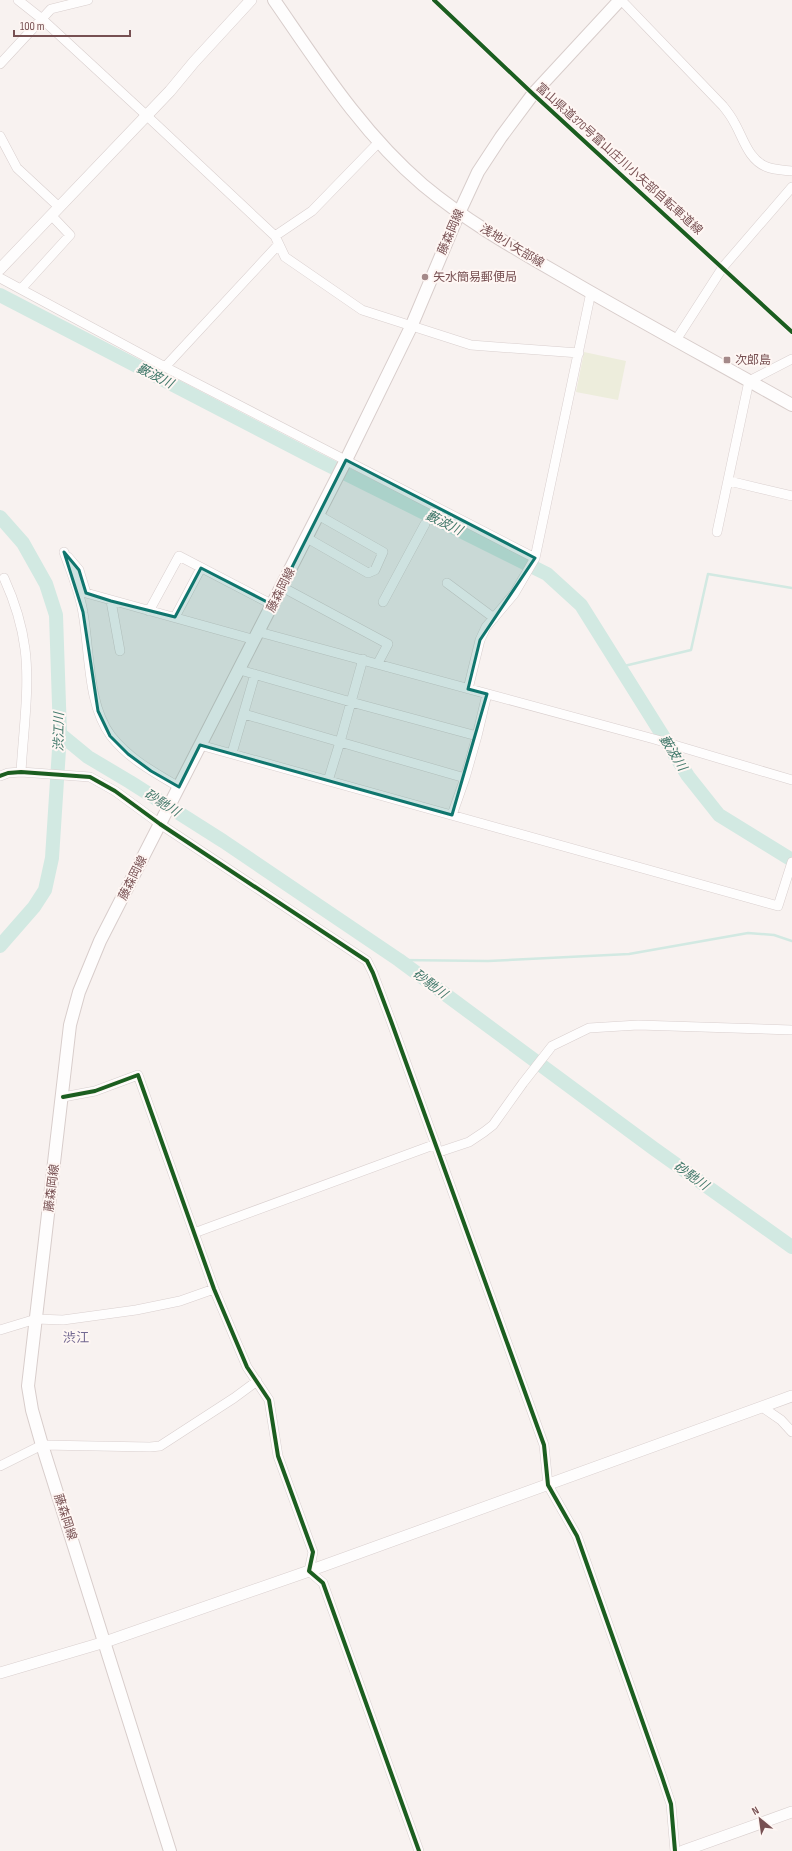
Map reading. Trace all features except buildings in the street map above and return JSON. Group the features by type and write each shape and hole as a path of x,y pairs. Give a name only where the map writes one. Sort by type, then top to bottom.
{"main road":[{"name":"浅地小矢部線","path":"274,0 343,98 379,142 422,184 459,213 509,246 792,405"},
{"name":"藤森岡線","path":"170,1851 42,1445 32,1410 28,1386 63,1097 70,1025 79,992 100,941 240,670 346,460 411,327 478,172 501,137 533,94 621,0"}],"street":[{"path":"18,0 42,19 146,115 276,241 285,257 362,310 411,327 471,345 579,353"},
{"path":"0,64 51,10 88,0"},
{"path":"0,269 170,91 194,62 251,0"},
{"path":"621,0 723,106 734,121 748,150 756,159 765,166 776,170 792,170"},
{"path":"0,136 17,168 55,211 70,235 21,290"},
{"path":"165,367 276,241 312,211 379,142"},
{"path":"676,340 723,267 792,187"},
{"path":"0,278 165,367 535,558"},
{"path":"468,689 480,640 486,627 526,576 535,558 591,292"},
{"path":"717,532 749,381 792,359"},
{"path":"729,481 792,496"},
{"path":"307,538 368,573 375,570 383,552 318,515"},
{"path":"382,602 425,524"},
{"path":"179,787 151,771 128,754 110,736 98,711 91,678 83,612 75,582 64,552 79,570 86,593 111,601 257,636 363,659 672,744 792,780"},
{"path":"149,611 179,556 273,605"},
{"path":"175,617 201,568"},
{"path":"4,578 12,597 25,649 26,682 21,772"},
{"path":"447,584 494,618"},
{"path":"282,587 388,644 378,663"},
{"path":"111,601 120,651"},
{"path":"328,781 363,659"},
{"path":"240,670 477,736"},
{"path":"232,754 256,674"},
{"path":"452,815 465,778 487,694"},
{"path":"244,714 465,778"},
{"path":"200,745 778,906 791,865"},
{"path":"0,776 8,773 21,772 90,777 115,791 160,824 367,961 373,972 544,1445 548,1485 577,1536 671,1804 675,1851"},
{"path":"194,1233 437,1148 468,1142 493,1125 552,1046 589,1028 638,1025 792,1030"},
{"path":"63,1097 95,1091 138,1075 214,1289 247,1367 268,1400 278,1456 313,1552 309,1571"},
{"path":"0,1330 36,1319 63,1320 136,1310 180,1301 214,1289"},
{"path":"0,1466 42,1445 160,1446 257,1381"},
{"path":"0,1673 105,1642 309,1571 792,1396"},
{"path":"762,1407 781,1420 792,1432"},
{"path":"309,1571 323,1583 419,1851"},
{"path":"683,1851 792,1812"}],"highlighted area":[{"path":"346,460 535,558 480,640 468,689 487,694 452,815 200,745 179,787 151,771 128,754 110,736 98,711 83,612 64,552 79,570 86,593 111,601 175,617 201,568 273,605"}],"green space":[{"path":"584,352 626,361 618,400 576,392"}],"waterway":[{"name":"藪波川","path":"0,295 318,460 547,574 581,605 688,776 719,815 792,860"},
{"name":"渋江川","path":"0,517 23,543 46,584 56,615 60,734 52,858 45,890 34,907 0,946"},
{"path":"620,667 691,650 708,574 792,588"},
{"name":"砂馳川","path":"60,734 88,757 223,841 399,960 653,1148 792,1247"},
{"path":"399,960 488,961 629,954 748,933 774,935 792,941"}],"cycle path":[{"name":"富山県道370号富山庄川小矢部自転車道線","path":"434,0 533,94 792,332"},
{"path":"0,776 8,773 21,772 90,777 115,791 160,824 367,961 391,1021 544,1445 548,1485 577,1536 662,1777 671,1804 675,1851"},
{"path":"63,1097 95,1091 138,1075 214,1289 247,1367 269,1400 278,1456 313,1552 309,1571 323,1583 419,1851"}],"place":[{"name":"矢水簡易郵便局","path":"425,277"},
{"name":"次郎島","path":"727,360"}],"district":[{"name":"渋江","path":"76,1338"}]}
